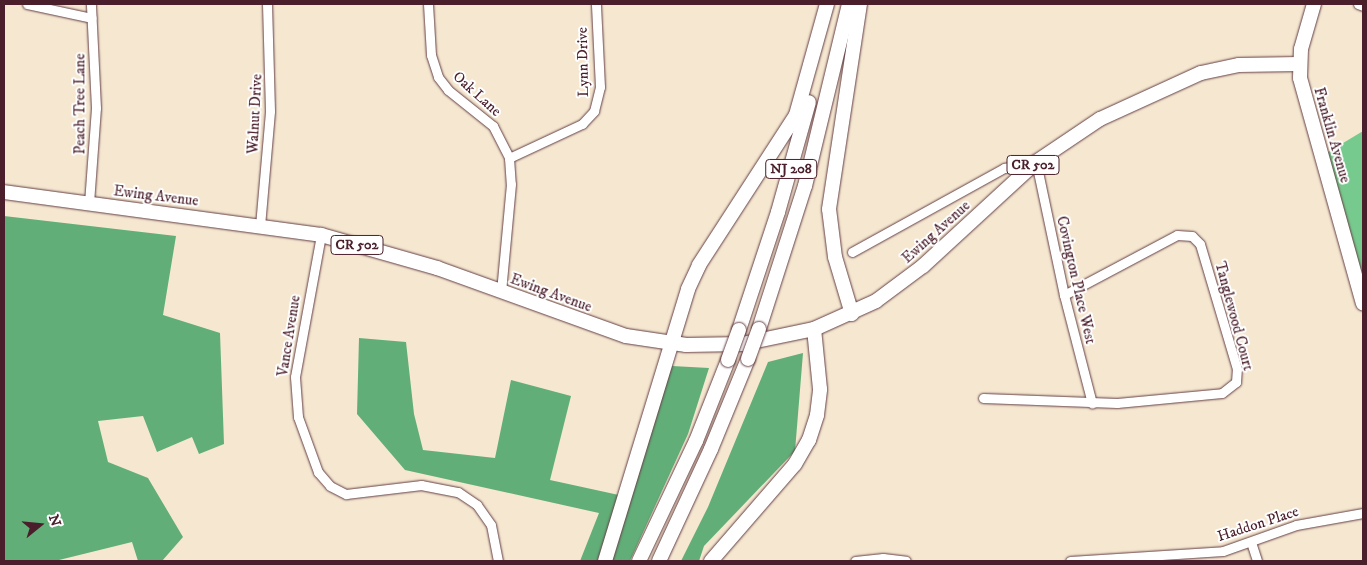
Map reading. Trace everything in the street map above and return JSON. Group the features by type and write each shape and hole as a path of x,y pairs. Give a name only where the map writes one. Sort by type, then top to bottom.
{"main road":[{"name":"NJ 208","path":"639,561 692,449 739,330 796,151 829,4"},
{"path":"606,561 683,301 699,265 796,115 829,4"},
{"name":"NJ 208","path":"660,561 711,449 759,329 810,170 849,4"},
{"path":"852,314 835,257 829,209 860,4"},
{"name":"Franklin Avenue","path":"1314,4 1299,64 1303,98 1363,303"},
{"name":"Ewing Avenue","path":"4,192 260,226 321,236 437,268 610,332 670,344 742,344 814,329 852,314 911,276 1036,162 1100,119 1180,81 1239,65 1299,64"},
{"path":"711,561 795,464 809,440 820,396 814,329"}],"street":[{"path":"27,4 92,18"},
{"name":"Peach Tree Lane","path":"89,203 96,108 91,4"},
{"name":"Walnut Drive","path":"260,226 270,111 267,4"},
{"name":"Oak Lane","path":"428,4 431,56 438,77 448,90 493,126 509,158 511,184 501,292"},
{"name":"Lynn Drive","path":"509,158 582,124 594,111 600,87 596,4"},
{"path":"1358,4 1363,6"},
{"name":"Ewing Avenue","path":"852,252 1004,168 1036,162"},
{"name":"Covington Place West","path":"1036,162 1064,295 1092,403"},
{"name":"Tanglewood Court","path":"983,398 1092,403 1222,393 1236,382 1237,369 1200,244 1192,236 1177,235 1064,295"},
{"name":"Vance Avenue","path":"321,236 295,377 298,417 318,472 330,486 346,494 421,485 458,492 477,505 491,525 498,561"},
{"name":"Haddon Place","path":"1070,561 1223,551 1320,519 1363,513"},
{"path":"1250,542 1257,561"},
{"path":"856,561 882,558 906,561"}],"green space":[{"path":"1363,131 1363,303 1320,157"},
{"path":"4,216 176,236 163,315 220,333 224,444 199,454 192,437 157,452 143,416 98,421 108,462 148,478 183,537 162,561 138,561 132,542 55,561 4,561"},
{"path":"359,338 406,342 414,414 423,450 495,458 511,380 571,396 550,480 628,497 672,366 709,368 688,434 630,561 580,561 599,513 405,470 357,414"},
{"path":"803,353 795,451 704,546 699,561 681,561 708,507 768,362"}]}
